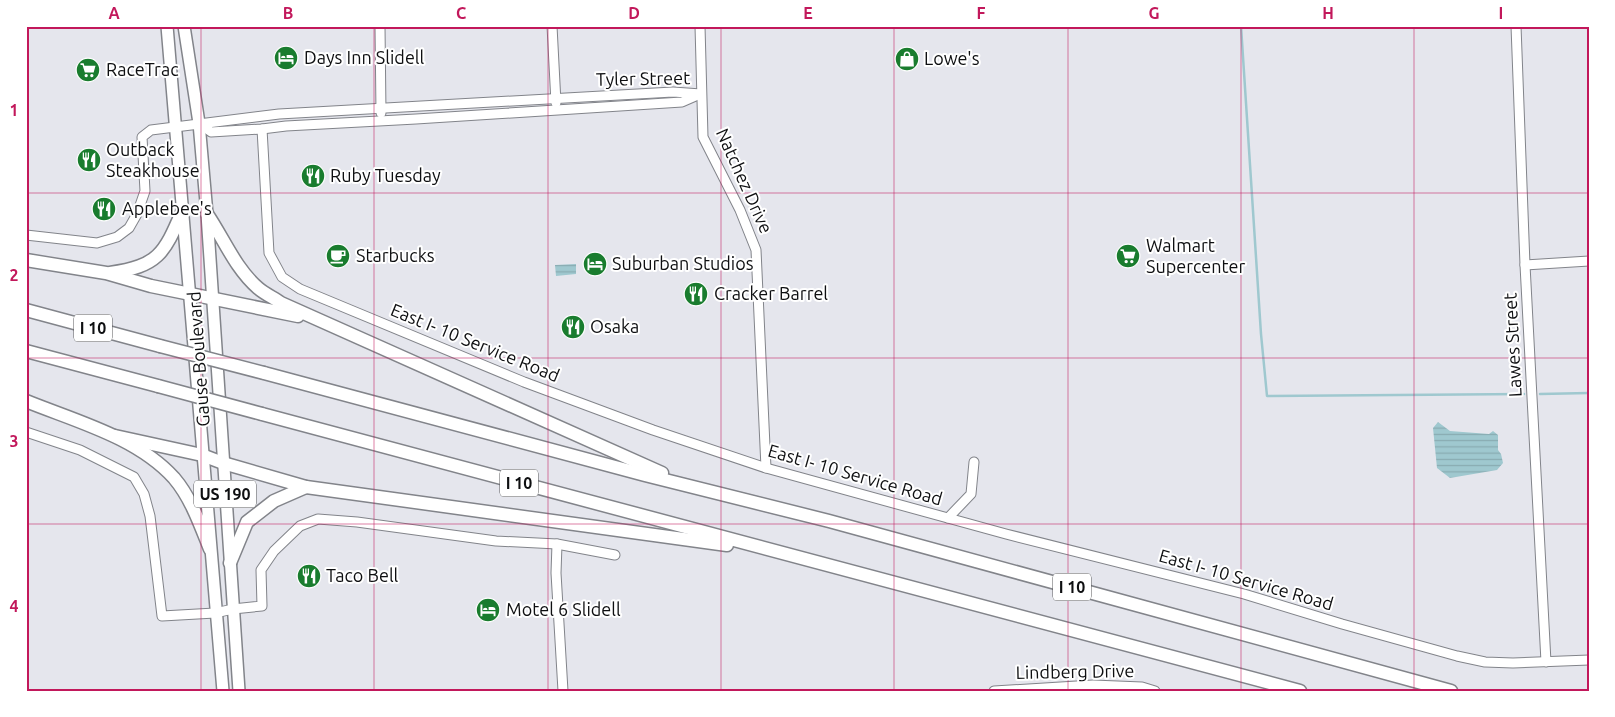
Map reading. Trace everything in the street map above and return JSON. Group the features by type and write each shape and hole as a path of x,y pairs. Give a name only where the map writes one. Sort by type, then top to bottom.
{"highway":[{"path":"106,273 138,267 151,262 168,243 182,212"},
{"path":"207,214 219,231 233,259 258,289 281,303 497,398 692,487"},
{"path":"26,260 106,273 150,286 320,321"},
{"name":"I 10","path":"26,310 692,487 829,521 1451,691"},
{"name":"I 10","path":"26,351 1300,691"},
{"path":"26,401 115,436 145,453 174,478 192,505 210,548"},
{"path":"115,436 202,454 223,463 306,487 776,552"},
{"path":"230,563 247,522 274,501 306,487"}],"main road":[{"name":"Gause Boulevard","path":"167,26 223,691"},
{"name":"Gause Boulevard","path":"184,26 199,123 207,214 239,691"}],"street":[{"path":"380,26 381,121"},
{"path":"552,26 557,110"},
{"name":"Natchez Drive","path":"700,26 703,137 740,210 756,250 766,468"},
{"name":"Lawes Street","path":"1516,26 1525,265 1546,662"},
{"name":"Tyler Street","path":"199,123 279,114 381,108 673,92 701,94"},
{"name":"Tyler Street","path":"199,123 211,132 682,102 701,94"},
{"path":"26,235 97,243 117,237 129,228 137,214 145,190 142,137 151,130 199,123"},
{"name":"East I- 10 Service Road","path":"262,129 269,253 282,277 300,289 524,382 646,428 766,468 948,518 1244,594 1457,656 1485,662 1513,663 1589,660"},
{"path":"1525,265 1589,261"},
{"path":"26,432 80,450 134,477 144,494 150,516 162,616 215,613 262,606 260,570 274,551 300,526 318,519 357,522 496,541 557,544 615,555"},
{"path":"948,518 971,494 974,462"},
{"path":"557,544 556,573 563,691"},
{"name":"Lindberg Drive","path":"994,691 1102,686 1142,687 1155,691"}],"water":[{"path":"576,264 576,274 556,276 555,265"},
{"path":"1438,422 1450,431 1489,434 1493,431 1498,435 1498,450 1503,463 1497,470 1450,478 1437,468 1433,428"}],"waterway":[{"path":"1241,26 1261,334 1267,396 1524,394"},
{"path":"1540,394 1589,393"}],"place":[{"name":"Days Inn Slidell","path":"286,58"},
{"name":"Lowe's","path":"907,59"},
{"name":"RaceTrac","path":"88,70"},
{"name":"Outback Steakhouse","path":"89,160"},
{"name":"Ruby Tuesday","path":"313,176"},
{"name":"Applebee's","path":"104,209"},
{"name":"Starbucks","path":"338,256"},
{"name":"Walmart Supercenter","path":"1128,256"},
{"name":"Suburban Studios","path":"595,264"},
{"name":"Cracker Barrel","path":"696,294"},
{"name":"Osaka","path":"573,327"},
{"name":"Taco Bell","path":"309,576"},
{"name":"Motel 6 Slidell","path":"488,610"}]}
